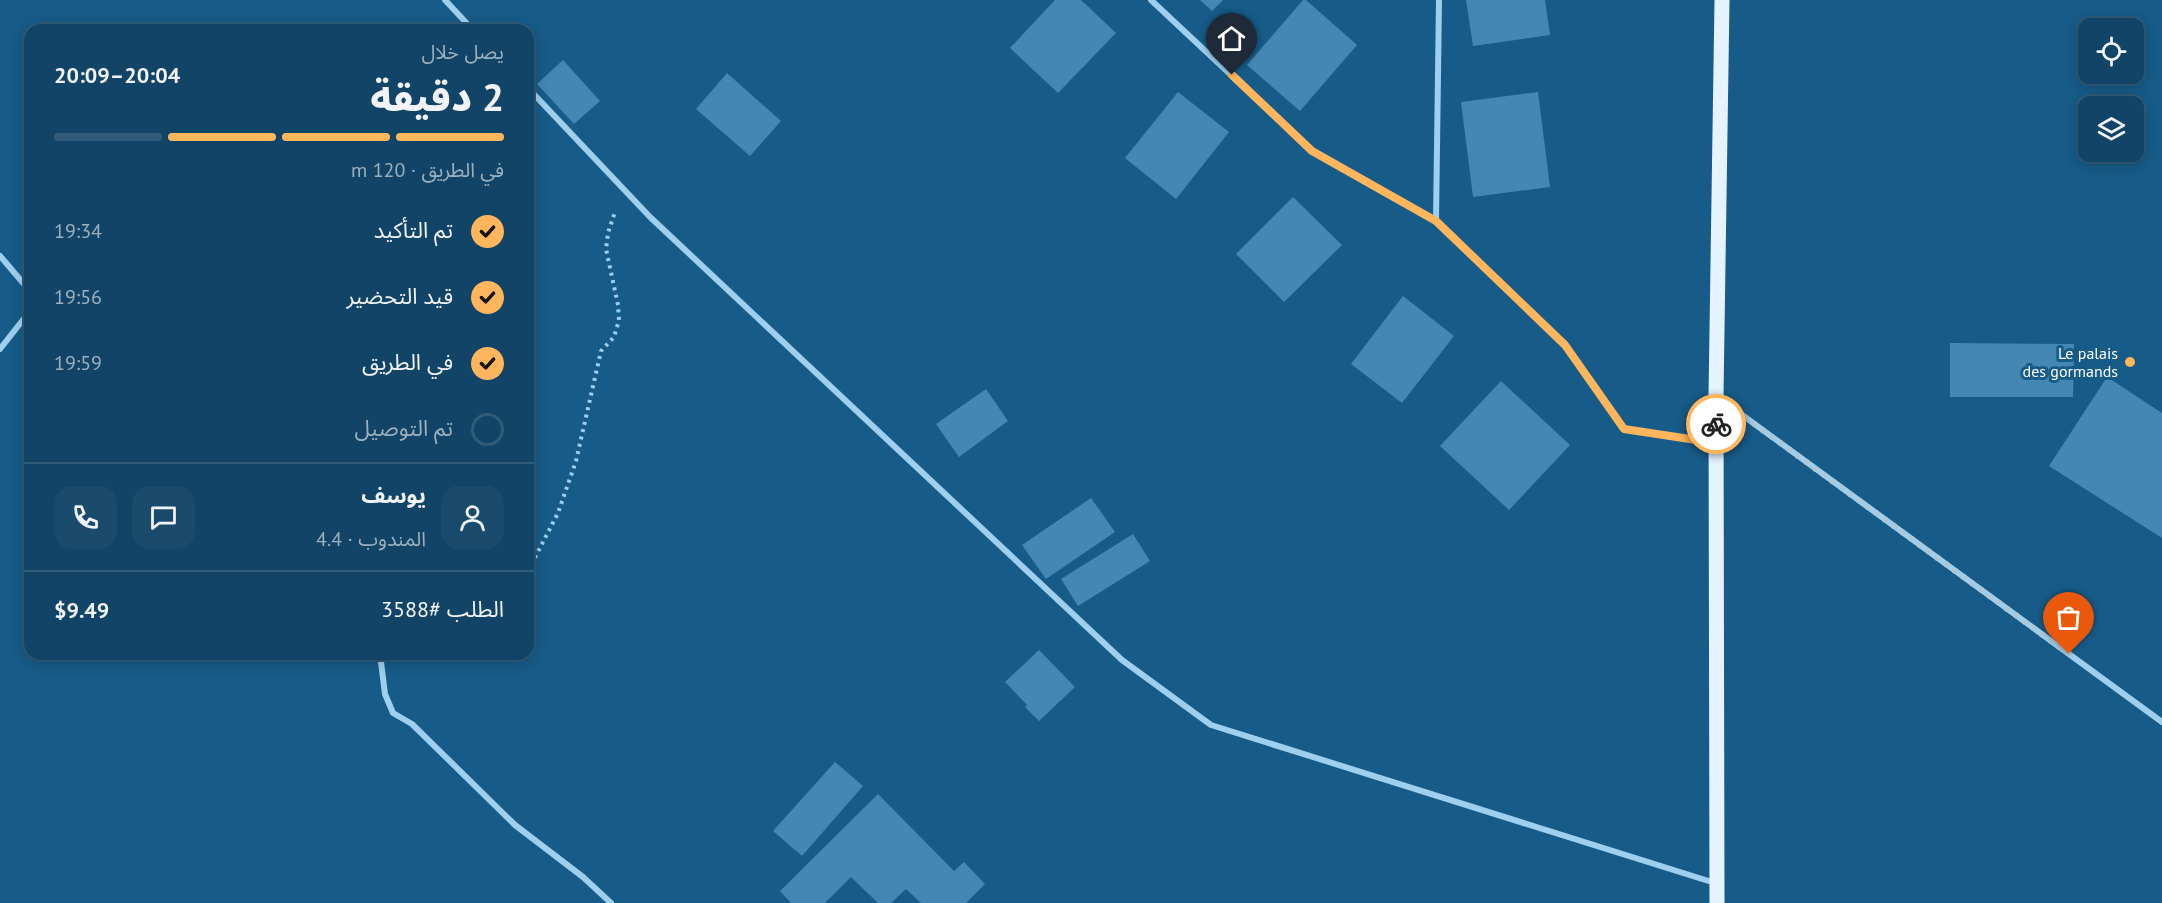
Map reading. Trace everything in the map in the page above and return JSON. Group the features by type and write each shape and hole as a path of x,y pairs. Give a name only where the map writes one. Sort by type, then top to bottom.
{"main road":[{"path":"1717,903 1716,396 1722,0"}],"street":[{"path":"445,0 467,24"},
{"path":"1151,0 1312,151 1436,221 1565,345 1624,429 1716,443"},
{"path":"1436,221 1438,0"},
{"path":"534,94 650,217 1122,660 1210,725 1717,883"},
{"path":"0,256 24,284"},
{"path":"0,349 24,319"},
{"path":"1716,396 2162,722"},
{"path":"381,660 385,694 393,713 412,724 515,825 583,877 611,903"}],"path":[{"path":"534,559 558,513 576,461 601,351 614,337 619,320 606,249 615,211 626,192"}],"building":[{"path":"1055,0 1081,0 1116,33 1058,93 1010,48"},
{"path":"1200,0 1223,0 1212,11"},
{"path":"1303,0 1306,0 1357,45 1300,111 1247,65"},
{"path":"1466,0 1545,0 1550,35 1473,46"},
{"path":"563,60 600,101 574,124 537,84"},
{"path":"727,73 781,121 750,156 696,109"},
{"path":"1178,92 1229,132 1176,199 1125,158"},
{"path":"1538,92 1550,187 1473,197 1461,102"},
{"path":"1293,197 1342,245 1284,302 1236,254"},
{"path":"1403,296 1454,336 1402,403 1351,364"},
{"path":"1950,343 2074,344 2073,397 1950,397"},
{"path":"2107,377 2162,413 2162,538 2049,466"},
{"path":"1501,381 1570,445 1509,510 1440,446"},
{"path":"986,389 1008,421 959,457 936,424"},
{"path":"1091,498 1115,532 1046,579 1022,545"},
{"path":"1133,534 1150,561 1078,606 1061,579"},
{"path":"1039,650 1075,687 1039,721 1005,682"},
{"path":"835,762 863,786 802,856 773,831"},
{"path":"878,794 954,871 964,862 985,884 966,903 921,903 906,889 891,903 878,903 851,877 825,903 791,903 780,891"}],"way so far":[{"path":"1716,424 1716,396 2069,654"}],"place":[{"name":"Le palais des gormands","path":"2130,362"}],"route":[{"path":"1232,75 1312,151 1436,221 1565,345 1624,429 1716,443 1716,424"}]}
